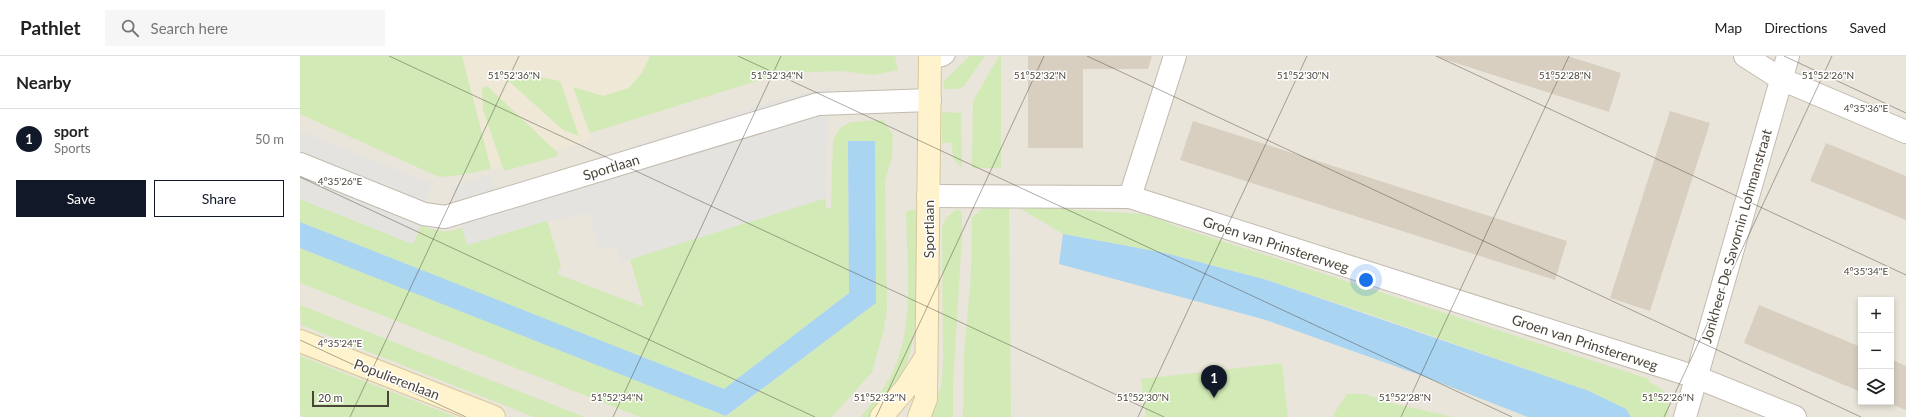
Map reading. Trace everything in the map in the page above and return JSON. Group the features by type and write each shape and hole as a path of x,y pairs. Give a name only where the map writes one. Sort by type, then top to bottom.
{"street":[{"path":"1130,197 1175,56"},
{"path":"1745,56 1781,79 1906,132"},
{"name":"Jonkheer De Savornin Lohmanstraat","path":"1685,417 1788,56"},
{"name":"Sportlaan","path":"919,417 926,399 930,100 936,58"},
{"name":"Sportlaan","path":"300,164 424,214 445,217 818,104 930,100"},
{"name":"Groen van Prinstererweg","path":"928,196 1130,197 1696,377 1795,417"},
{"name":"Populierenlaan","path":"300,341 494,417"},
{"name":"Sportlaan","path":"882,417 906,388 926,357"}],"shaded area":[{"path":"300,56 1906,56 1906,417 300,417"},
{"path":"462,56 650,56 642,73 629,88 603,96 573,87 591,140 491,169"},
{"path":"830,88 825,174 826,198 621,262 616,246 599,250 589,213 546,221 467,245 451,187 491,175 495,191 786,97"},
{"path":"300,131 432,184 425,201 421,225 413,244 300,199"}],"green space":[{"path":"300,56 462,56 491,169 461,175 439,177 300,114"},
{"path":"650,56 895,56 898,70 873,75 841,71 782,73 590,133 573,87 603,96 629,88 642,73"},
{"path":"970,56 985,56 964,86 957,89 944,89 944,81"},
{"path":"999,56 1001,56 1001,168 972,168 973,101"},
{"path":"506,70 560,81 579,136 563,130 504,77"},
{"path":"487,86 558,153 558,156 504,171 483,110 482,88"},
{"path":"942,113 961,113 962,168 953,159 952,143 942,143"},
{"path":"883,120 893,135 892,158 885,181 887,310 884,329 872,372 832,417 640,417 300,283 300,248 727,416 876,303 848,141 849,293 724,389 300,222 300,199 413,244 421,225 441,231 451,231 462,228 468,245 547,220 561,266 557,274 644,307 630,259 826,198 826,209 831,208 833,140 840,128 851,122"},
{"path":"1009,208 1011,417 963,417 964,355 971,274 972,218 982,209"},
{"path":"1049,208 1142,214 1649,379 1648,382 1663,391 1668,399 1669,404 1667,417 1631,417 1626,409 1589,391 1372,315 1267,280 1219,267 1165,253 1063,234 1021,209"},
{"path":"957,209 962,213 962,237 953,383 953,417 931,417 941,387 943,363 942,227 947,217"},
{"path":"909,210 917,210 918,268 917,310 911,348 900,379 875,417 860,417 882,391 888,381 897,362 903,342 908,299 906,213"},
{"path":"300,305 584,417 534,417 301,325"},
{"path":"300,356 456,417 304,417 300,415"},
{"path":"1282,363 1288,417 1146,417 1141,379"},
{"path":"1347,394 1365,394 1387,402 1453,417 1334,417 1333,415"}],"water":[{"path":"848,141 875,141 876,303 726,416 300,248 300,222 724,389 849,293"},
{"path":"1063,234 1165,253 1267,280 1589,391 1626,409 1631,417 1528,417 1420,375 1266,320 1059,264"}],"building":[{"path":"1028,56 1152,56 1148,69 1083,69 1083,148 1028,148"},
{"path":"1434,56 1568,56 1621,73 1609,112"},
{"path":"1670,111 1710,123 1650,311 1610,298"},
{"path":"1193,121 1567,241 1555,280 1180,160"},
{"path":"1826,143 1906,176 1906,220 1810,181"},
{"path":"1759,305 1858,346 1858,391 1744,343"},
{"path":"1894,360 1906,366 1906,410 1893,405"}],"place":[{"name":"sport","path":"1214,398"}]}
